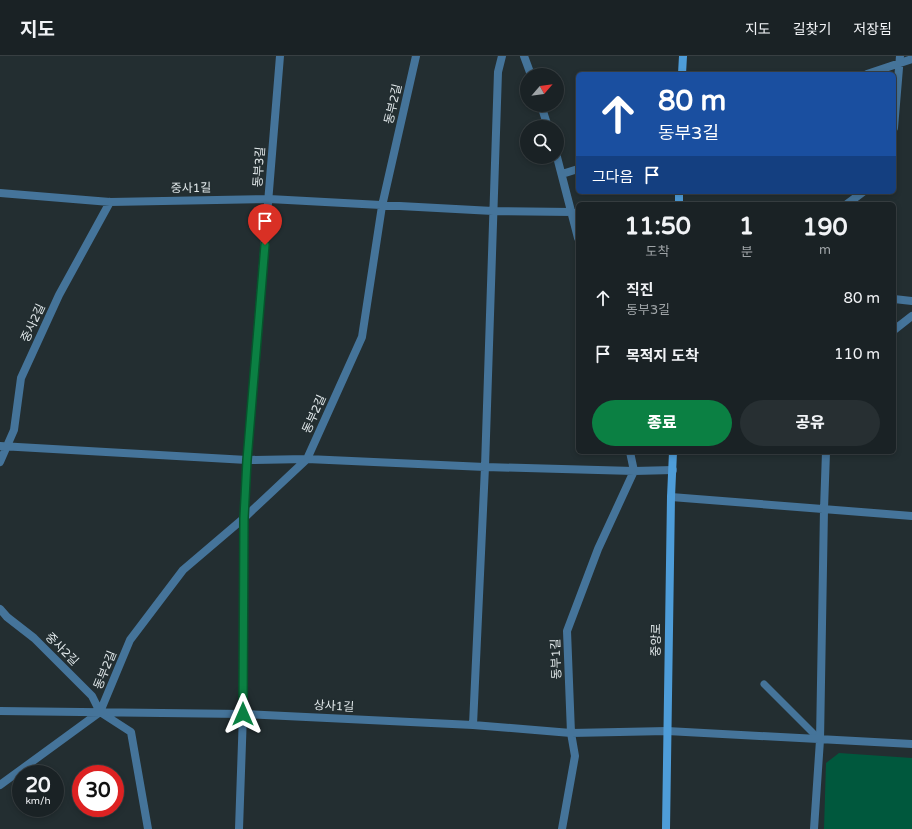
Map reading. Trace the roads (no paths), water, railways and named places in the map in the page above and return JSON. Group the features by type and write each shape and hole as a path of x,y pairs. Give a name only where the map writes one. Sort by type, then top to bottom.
{"street":[{"name":"동부3길","path":"239,829 243,714 244,518 247,460 280,56"},
{"name":"동부2길","path":"100,712 130,640 182,570 244,518 307,459 362,337 382,206 416,56"},
{"path":"473,725 498,72 502,56"},
{"path":"524,56 528,68"},
{"path":"682,72 683,56"},
{"path":"872,72 900,60 912,59"},
{"path":"896,105 900,60"},
{"path":"559,164 576,229"},
{"path":"562,174 576,170"},
{"name":"중사1길","path":"0,193 110,202 269,199 492,211 572,212"},
{"path":"850,202 861,194"},
{"name":"중사2길","path":"0,462 3,446 14,430 21,378 60,295 110,202"},
{"path":"896,299 912,301"},
{"path":"896,328 912,316"},
{"path":"3,446 247,460 307,459 634,471 673,470"},
{"path":"630,454 634,471"},
{"name":"중앙로","path":"666,829 666,732 673,454"},
{"path":"814,829 820,740 826,454"},
{"name":"동부1길","path":"562,829 575,756 571,733 567,631 598,549 634,471"},
{"path":"671,496 912,516"},
{"name":"중사2길","path":"0,609 6,617 34,638 92,696 100,712"},
{"name":"상사1길","path":"0,711 243,714 473,725 571,733 666,732 912,744"},
{"path":"0,785 100,712 130,732 148,829"}],"lane":[{"path":"764,684 820,740"}]}
